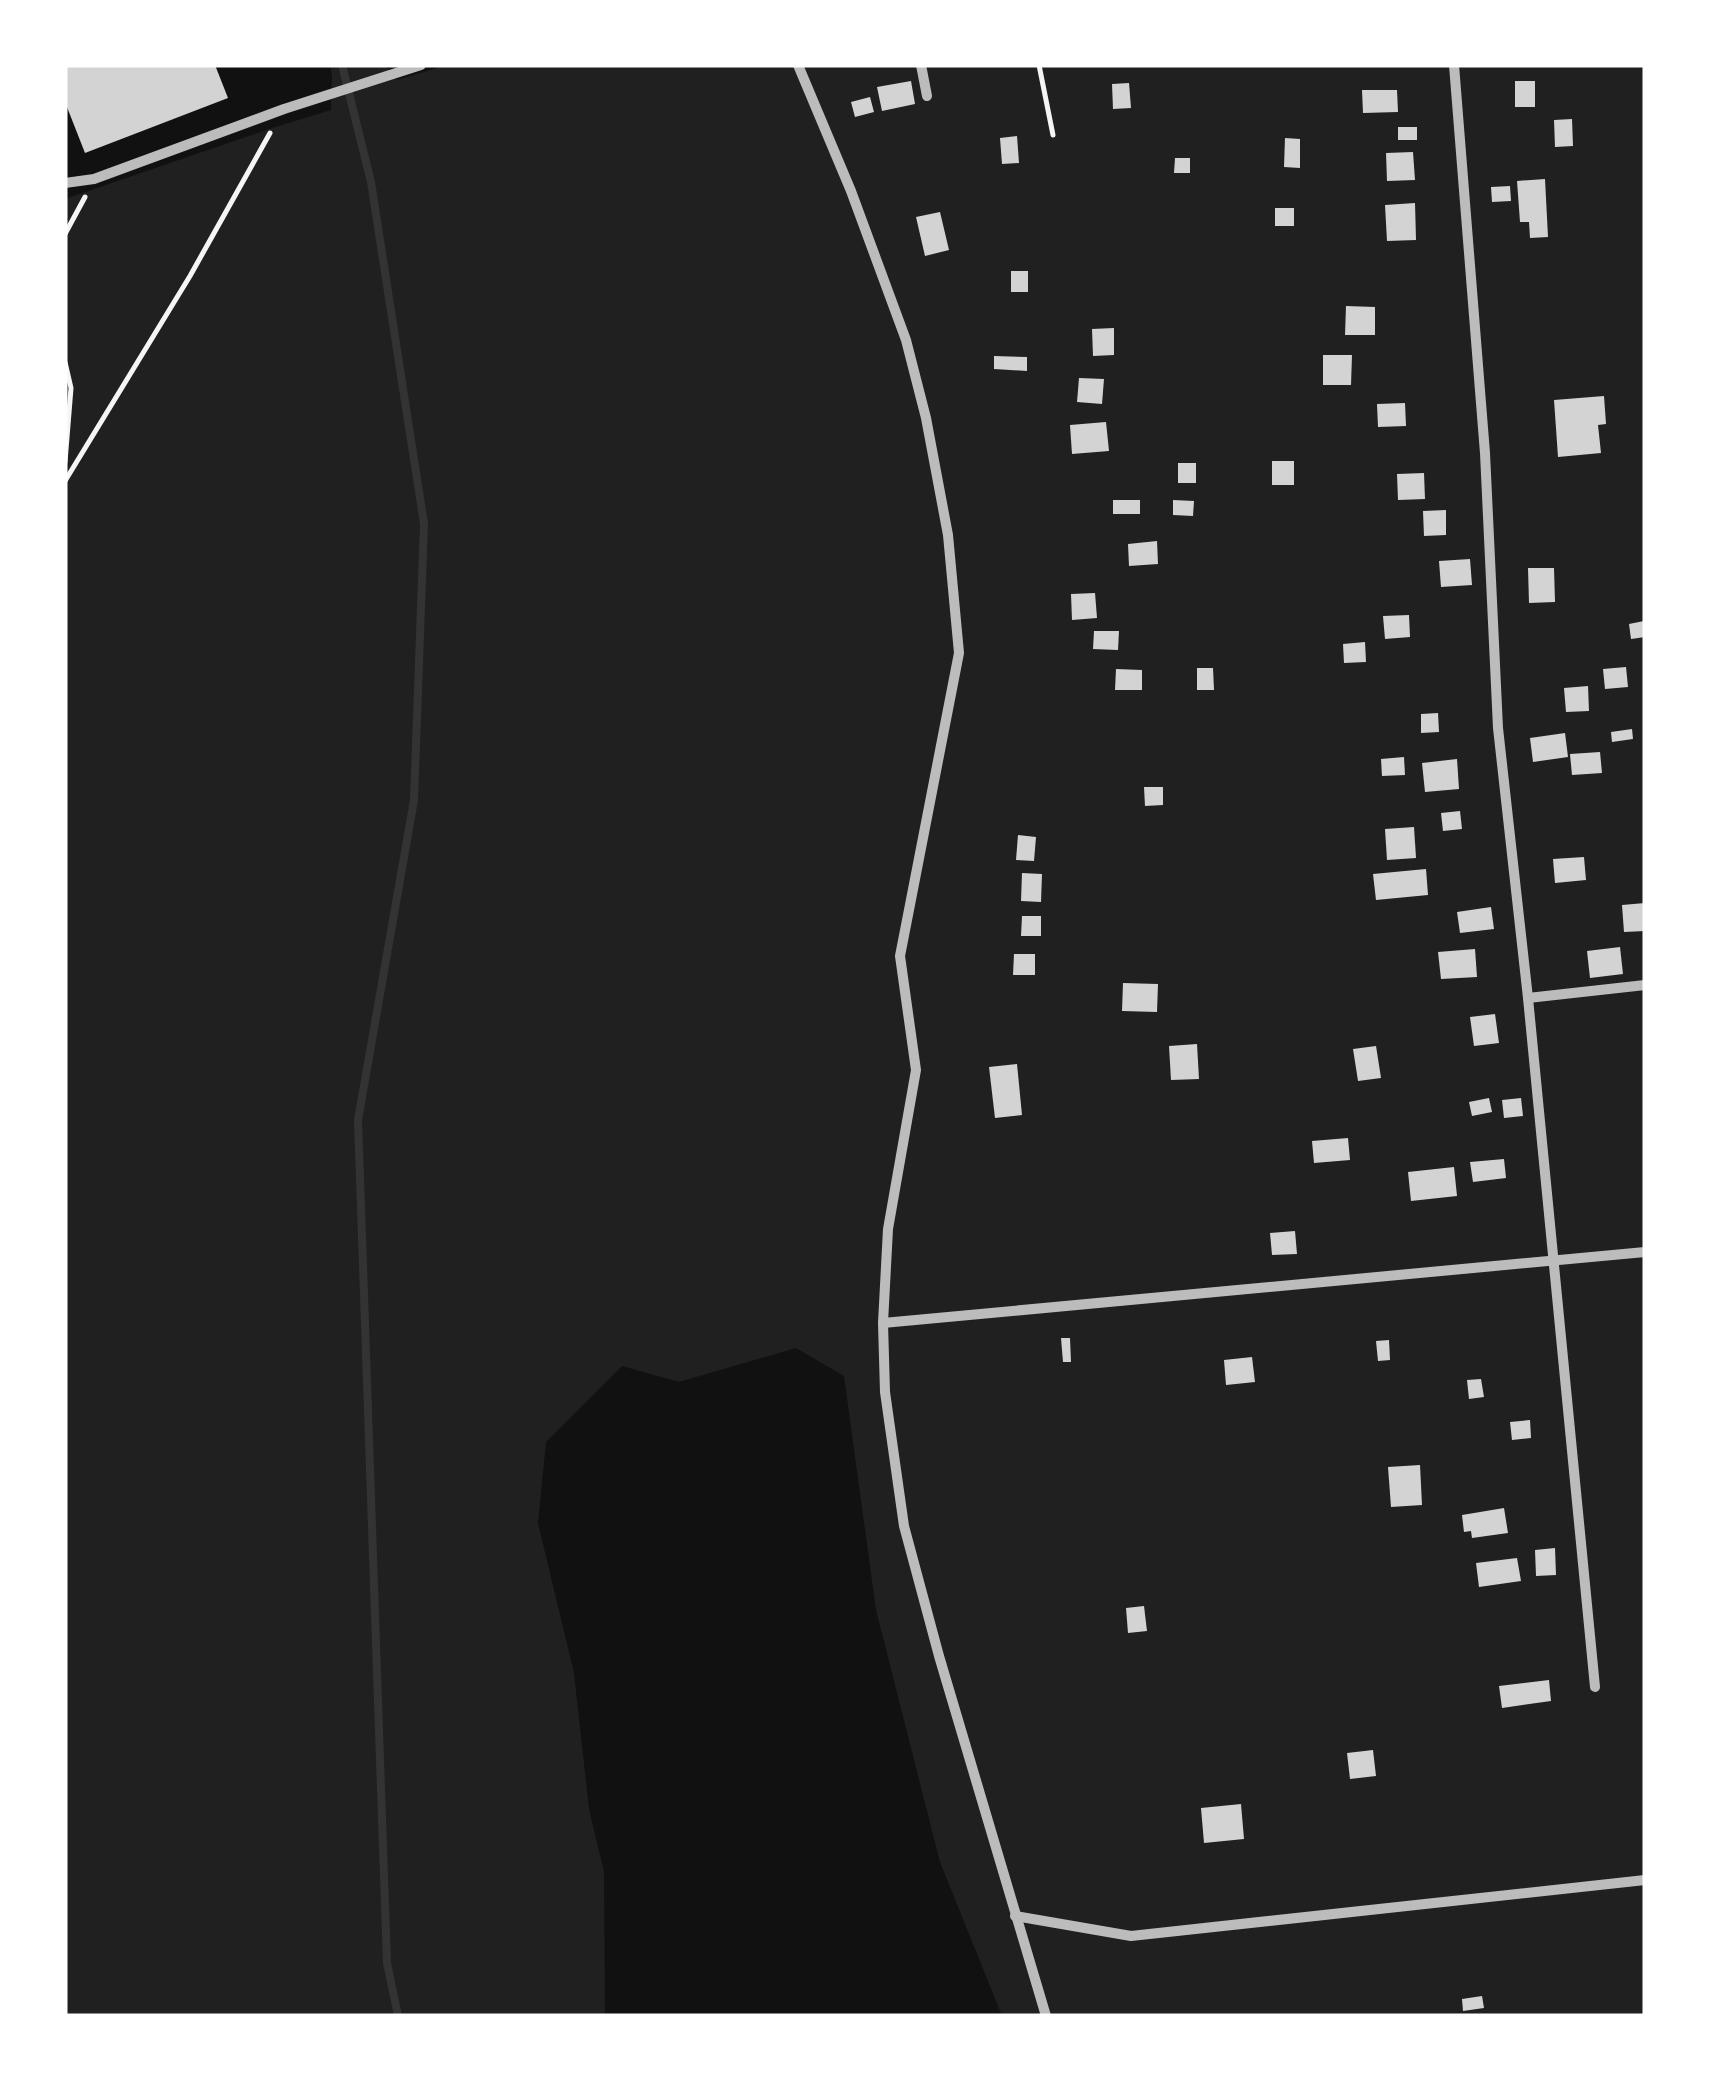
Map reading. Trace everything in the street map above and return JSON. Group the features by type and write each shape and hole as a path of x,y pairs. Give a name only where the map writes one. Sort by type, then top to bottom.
{"street":[{"path":"65,183 94,180 284,108 420,65"},
{"path":"798,65 838,156 906,340 926,418 948,535 960,653 900,956 916,1070 888,1230 883,1323 885,1392 904,1526 1046,2016"},
{"path":"921,65 927,96"},
{"path":"1454,65 1485,453 1498,728 1595,1687"},
{"path":"1528,998 1645,986"},
{"path":"883,1323 1645,1252"},
{"path":"1016,1916 1132,1936 1645,1880"}],"path":[{"path":"1039,65 1053,135"},
{"path":"65,481 190,276 284,108"},
{"path":"65,234 94,180"},
{"path":"65,362 71,388 65,462"}],"shaded area":[{"path":"330,65 385,65 397,80 447,65 1645,65 1645,2016 1002,2016 940,1862 876,1610 844,1376 796,1348 679,1382 622,1366 546,1442 538,1523 574,1673 589,1809 604,1872 605,2016 65,2016 65,199 331,110"}],"building":[{"path":"65,65 215,65 228,98 85,153 65,102"},
{"path":"911,81 915,104 882,111 877,87"},
{"path":"1515,81 1535,81 1535,107 1515,107"},
{"path":"1129,83 1131,108 1113,109 1112,84"},
{"path":"1362,90 1397,90 1398,112 1363,113"},
{"path":"870,97 874,112 855,117 851,102"},
{"path":"1572,119 1573,146 1555,147 1554,120"},
{"path":"1398,127 1417,127 1417,140 1398,140"},
{"path":"1017,136 1019,163 1002,164 1000,138"},
{"path":"1285,138 1300,139 1300,168 1284,167"},
{"path":"1413,152 1415,180 1387,181 1386,153"},
{"path":"1175,158 1190,158 1190,173 1174,173"},
{"path":"1545,179 1548,237 1530,238 1529,222 1520,222 1517,181"},
{"path":"1510,186 1511,201 1492,202 1491,187"},
{"path":"1415,203 1416,240 1387,241 1385,205"},
{"path":"1275,208 1294,208 1294,226 1275,226"},
{"path":"940,212 949,250 925,256 916,217"},
{"path":"1011,271 1028,271 1028,292 1011,292"},
{"path":"1346,306 1375,307 1375,335 1345,335"},
{"path":"1114,328 1114,355 1093,356 1092,329"},
{"path":"1323,355 1352,355 1351,385 1323,385"},
{"path":"994,356 1027,357 1027,371 994,369"},
{"path":"1079,378 1104,379 1102,404 1077,402"},
{"path":"1604,396 1606,424 1598,425 1601,453 1558,457 1554,400"},
{"path":"1405,403 1406,426 1378,427 1377,404"},
{"path":"1106,422 1109,451 1072,454 1070,425"},
{"path":"1272,461 1294,461 1294,485 1272,485"},
{"path":"1178,463 1196,463 1196,483 1178,483"},
{"path":"1424,473 1425,499 1398,500 1397,474"},
{"path":"1113,500 1140,500 1140,514 1113,514"},
{"path":"1173,500 1194,501 1193,516 1173,515"},
{"path":"1446,510 1446,535 1424,536 1423,511"},
{"path":"1157,541 1158,564 1129,566 1128,544"},
{"path":"1470,559 1472,585 1441,587 1439,561"},
{"path":"1528,568 1554,568 1555,602 1529,603"},
{"path":"1095,593 1097,618 1072,620 1071,594"},
{"path":"1409,615 1410,637 1385,639 1383,616"},
{"path":"1644,621 1645,637 1631,639 1629,624"},
{"path":"1094,631 1119,631 1118,650 1093,649"},
{"path":"1365,642 1366,662 1344,663 1343,644"},
{"path":"1626,667 1628,687 1605,689 1603,669"},
{"path":"1197,668 1213,668 1214,690 1197,690"},
{"path":"1116,669 1142,670 1142,690 1115,690"},
{"path":"1588,686 1589,711 1566,712 1564,688"},
{"path":"1438,713 1439,732 1421,733 1421,714"},
{"path":"1632,729 1633,739 1612,742 1611,732"},
{"path":"1565,733 1568,757 1533,762 1530,738"},
{"path":"1600,752 1602,773 1572,775 1570,754"},
{"path":"1404,757 1405,775 1382,776 1381,759"},
{"path":"1457,759 1459,789 1425,792 1422,763"},
{"path":"1144,787 1163,787 1163,805 1145,806"},
{"path":"1460,811 1462,829 1443,831 1441,813"},
{"path":"1414,827 1416,858 1387,860 1385,829"},
{"path":"1018,835 1036,837 1034,861 1016,860"},
{"path":"1584,857 1586,880 1555,883 1553,859"},
{"path":"1426,869 1428,895 1376,900 1373,874"},
{"path":"1022,873 1042,874 1041,902 1021,901"},
{"path":"1645,903 1645,931 1624,932 1622,905"},
{"path":"1491,907 1494,929 1460,933 1457,912"},
{"path":"1022,916 1041,916 1041,936 1021,936"},
{"path":"1620,947 1623,974 1590,978 1587,951"},
{"path":"1475,949 1477,977 1441,979 1438,952"},
{"path":"1014,954 1035,954 1035,975 1013,975"},
{"path":"1123,983 1158,984 1157,1012 1122,1011"},
{"path":"1495,1014 1499,1043 1474,1046 1470,1017"},
{"path":"1197,1044 1199,1079 1171,1080 1169,1046"},
{"path":"1376,1046 1381,1078 1358,1081 1353,1049"},
{"path":"1017,1064 1022,1115 995,1118 989,1067"},
{"path":"1489,1098 1492,1112 1472,1116 1469,1102"},
{"path":"1521,1098 1523,1116 1504,1118 1502,1100"},
{"path":"1348,1138 1350,1160 1314,1163 1312,1141"},
{"path":"1504,1159 1506,1178 1473,1182 1470,1162"},
{"path":"1454,1167 1457,1196 1411,1201 1408,1172"},
{"path":"1295,1231 1297,1254 1272,1255 1270,1233"},
{"path":"1061,1338 1070,1338 1071,1362 1063,1362"},
{"path":"1389,1340 1390,1360 1378,1361 1376,1341"},
{"path":"1252,1357 1255,1382 1226,1385 1224,1360"},
{"path":"1481,1379 1484,1397 1469,1399 1467,1380"},
{"path":"1530,1420 1531,1438 1512,1440 1510,1422"},
{"path":"1420,1465 1422,1505 1391,1507 1388,1467"},
{"path":"1504,1508 1508,1533 1472,1538 1471,1531 1464,1532 1462,1515"},
{"path":"1555,1548 1556,1575 1536,1576 1535,1550"},
{"path":"1517,1558 1521,1581 1479,1587 1476,1563"},
{"path":"1144,1606 1147,1631 1128,1633 1126,1608"},
{"path":"1549,1680 1551,1701 1502,1708 1499,1686"},
{"path":"1373,1750 1376,1776 1350,1779 1347,1753"},
{"path":"1241,1804 1244,1839 1204,1843 1201,1808"},
{"path":"1482,1996 1484,2008 1463,2011 1462,1999"}],"waterway":[{"path":"342,65 371,182 424,524 414,800 358,1120 387,1963 398,2016"}]}
